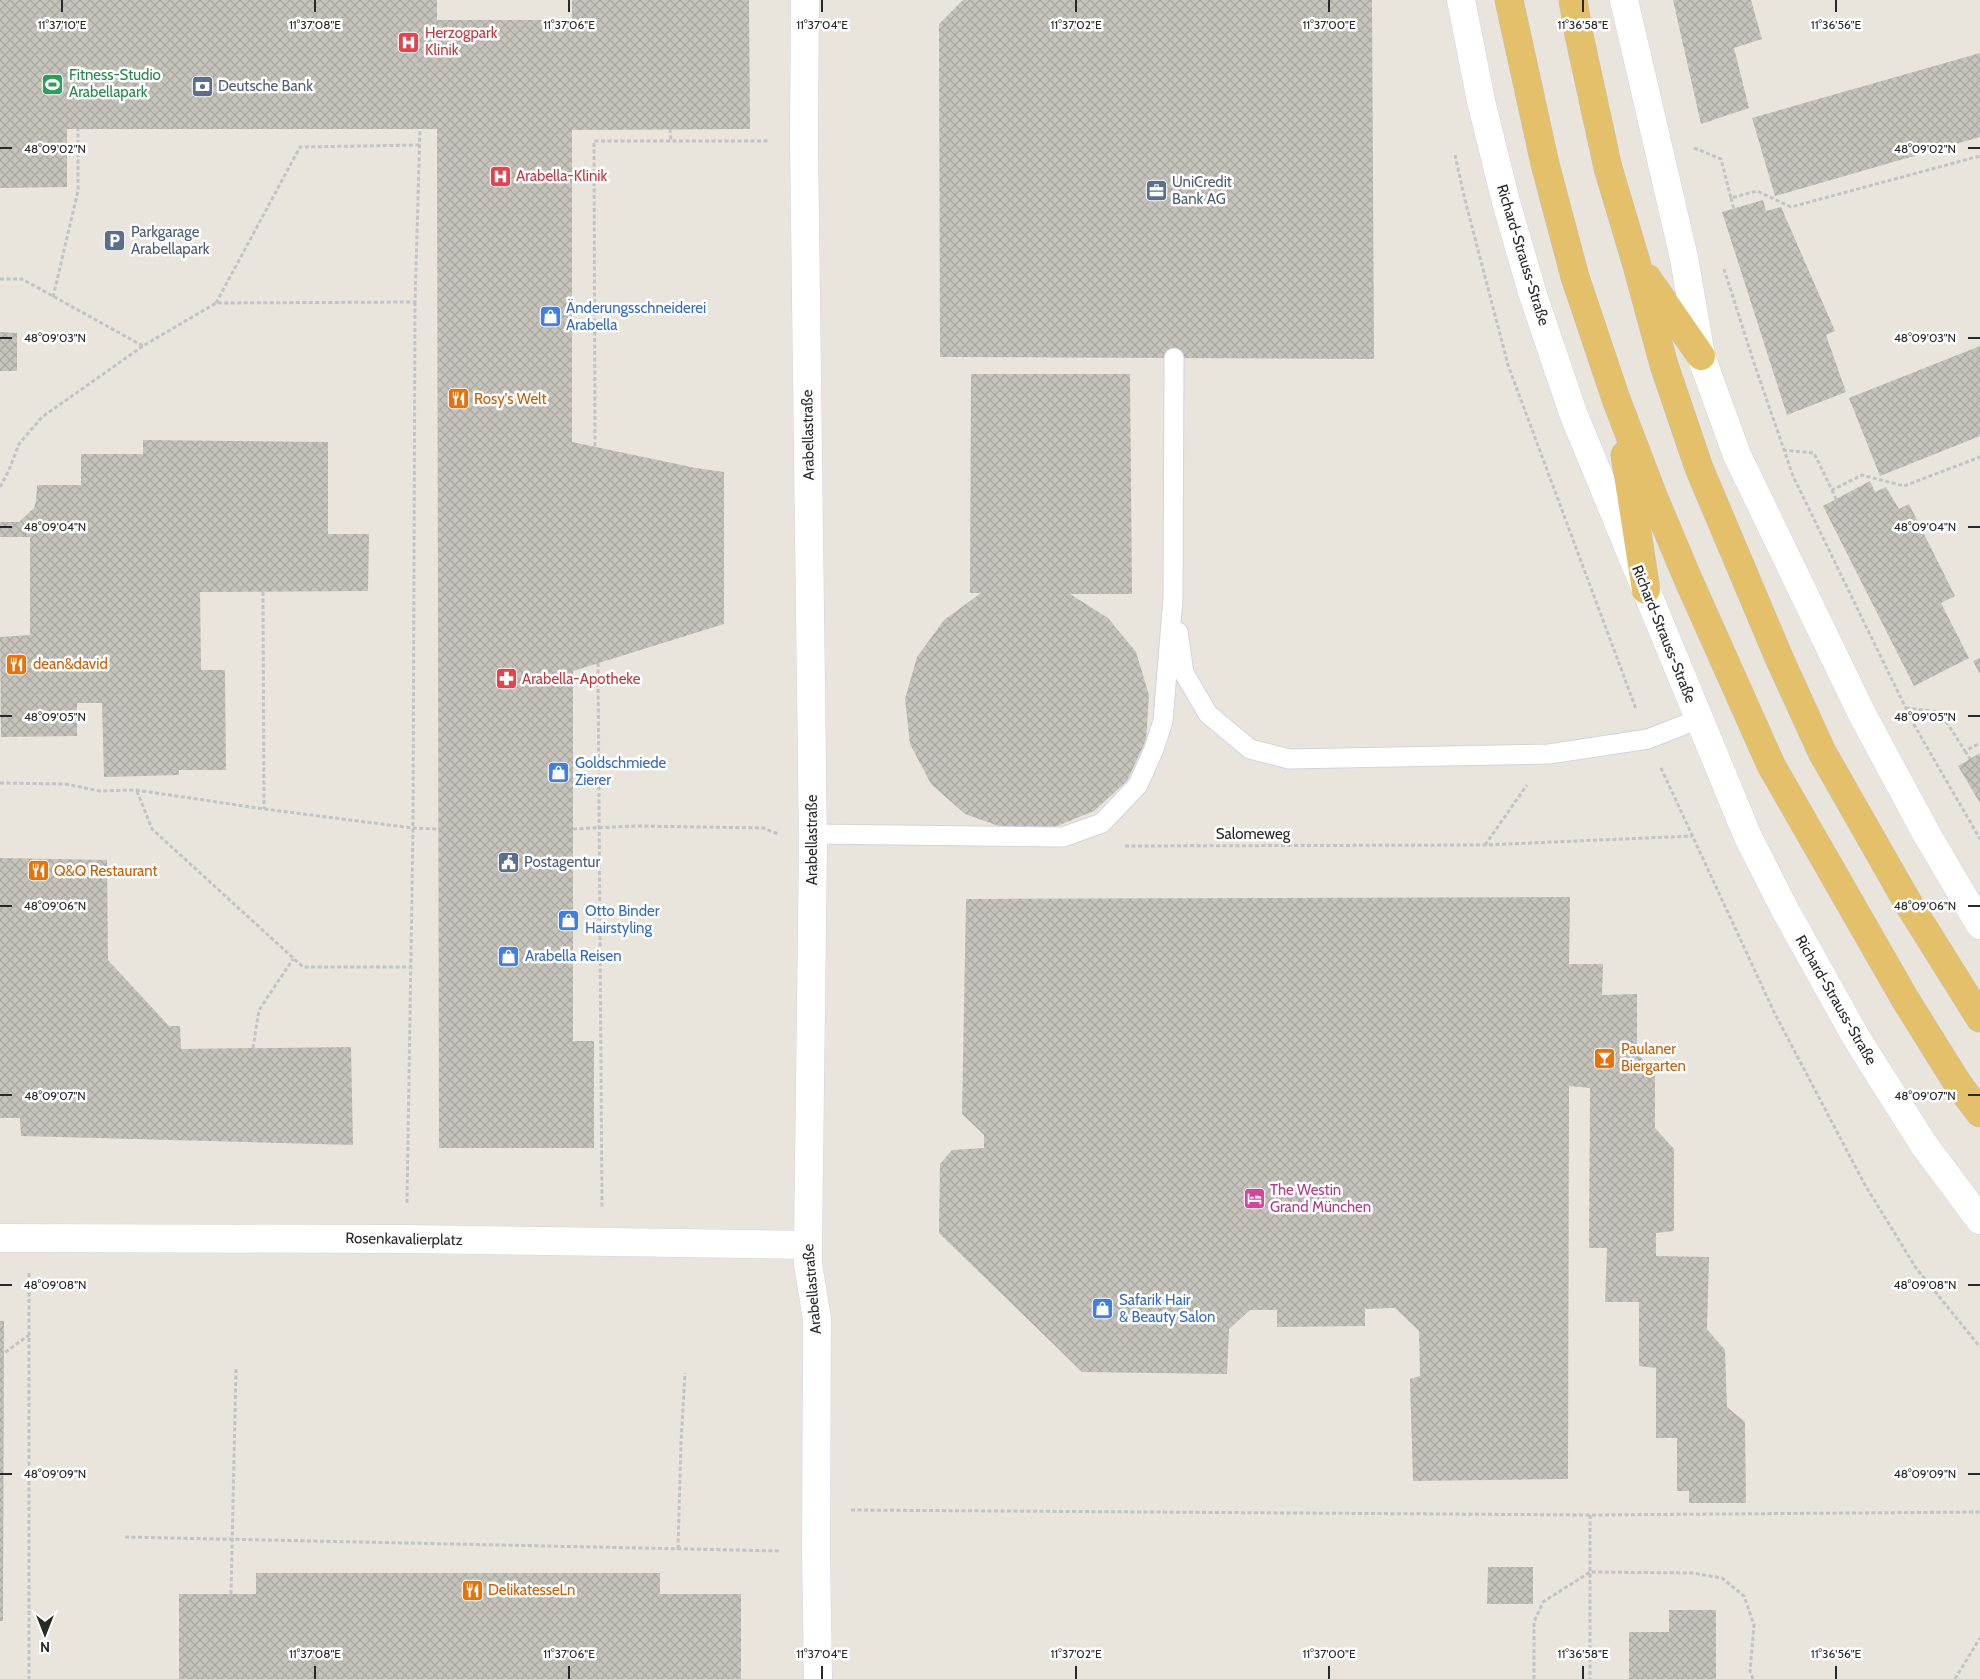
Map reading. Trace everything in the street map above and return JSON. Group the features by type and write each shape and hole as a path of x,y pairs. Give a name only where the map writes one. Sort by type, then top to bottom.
{"highway":[{"path":"1509,0 1552,192 1575,277 1616,399 1653,496 1688,579 1771,765 1915,1015 1958,1084 1980,1113"},
{"path":"1573,0 1608,168 1664,365 1699,468 1780,660 1822,752 1908,903 1980,1018"},
{"path":"1636,262 1701,356"},
{"path":"1616,399 1646,590"}],"street":[{"name":"Arabellastraße","path":"805,0 804,140 813,840 808,1264 817,1319 816,1552 818,1679"},
{"name":"Richard-Strauss-Straße","path":"1461,0 1480,101 1506,202 1573,413 1748,837 1820,976 1857,1039 1924,1145 1980,1220"},
{"path":"1624,0 1684,258 1701,356 1737,455 1862,714 1931,842 1980,925"},
{"name":"Rosenkavalierplatz","path":"0,1238 407,1239 808,1245"}],"lane":[{"path":"813,840 1063,837 1102,823 1138,785 1164,721 1174,598 1174,358"},
{"path":"1174,598 1184,673 1208,714 1250,749 1289,760 1549,754 1648,739 1699,718"}],"path":[{"path":"409,65 420,65"},
{"path":"407,1239 412,967 415,302 420,129"},
{"path":"53,296 78,191 78,130"},
{"path":"670,130 671,141"},
{"path":"595,446 594,141 804,140"},
{"path":"216,303 300,146 419,145"},
{"path":"1692,155 1689,146 1721,160 1734,209"},
{"path":"1731,198 1758,191 1791,207 1980,156"},
{"path":"1724,267 1793,476 1906,708 1980,839"},
{"path":"0,280 22,280 143,346"},
{"path":"0,487 19,444 42,417 143,346 216,303 415,302"},
{"path":"1784,450 1814,453 1836,499"},
{"path":"1832,490 1862,475 1904,486 1980,457"},
{"path":"263,592 264,808"},
{"path":"598,663 601,1170"},
{"path":"1906,708 1940,712 1970,760"},
{"path":"1966,751 1980,743"},
{"path":"1485,845 1549,754"},
{"path":"0,783 65,784 100,791 136,790 413,828 438,829"},
{"path":"136,790 152,829 302,967 412,967"},
{"path":"573,829 635,826 763,828 813,840"},
{"name":"Salomeweg","path":"1119,846 1485,845 1692,836"},
{"path":"253,1048 259,1010 293,958"},
{"path":"28,1237 29,1679"},
{"path":"0,1356 29,1335"},
{"path":"231,1594 236,1368"},
{"path":"678,1549 685,1373"},
{"path":"816,1510 1590,1515 1980,1512"},
{"path":"1590,1515 1590,1679"},
{"path":"125,1537 816,1552"},
{"path":"1534,1679 1534,1622 1543,1602 1590,1572 1692,1573 1722,1578 1744,1596 1754,1625 1750,1671 1753,1679"},
{"path":"1954,1679 1980,1638"}],"building":[{"path":"0,0 437,0 437,20 572,20 572,0 749,0 750,129 572,130 572,442 724,472 724,624 573,671 573,1041 594,1041 594,1148 439,1148 437,129 67,129 67,187 0,188"},
{"name":"UniCredit Bank AG","path":"963,0 1372,0 1374,359 940,357 939,24"},
{"path":"1673,0 1751,0 1762,39 1734,48 1749,108 1701,124"},
{"path":"1980,53 1980,137 1775,196 1752,118"},
{"path":"1763,200 1766,211 1781,207 1835,331 1826,335 1846,392 1787,415 1722,212"},
{"path":"0,332 17,333 17,371 0,371"},
{"path":"1980,346 1980,436 1880,476 1849,398"},
{"path":"971,374 1130,374 1132,594 1070,594 1108,618 1136,652 1149,695 1146,740 1127,781 1094,811 1052,828 1007,829 965,814 931,784 910,744 905,699 917,657 944,620 981,593 970,593"},
{"path":"143,440 328,442 328,534 369,534 368,591 200,592 201,670 225,670 226,770 179,770 179,775 104,777 102,703 77,703 77,736 1,737 0,637 30,635 30,537 0,537 0,522 19,522 34,508 37,485 81,485 81,454 143,454"},
{"path":"1870,481 1875,492 1886,487 1899,509 1909,504 1955,596 1941,603 1969,658 1914,686 1823,506"},
{"path":"1980,658 1980,674 1973,661"},
{"path":"1980,753 1980,803 1958,766"},
{"path":"0,858 107,860 108,960 169,1026 180,1026 181,1049 351,1047 353,1145 21,1136 20,1118 0,1118"},
{"name":"The Westin Grand München","path":"1570,897 1569,964 1603,964 1602,995 1637,994 1637,1053 1655,1073 1655,1128 1674,1149 1674,1231 1656,1233 1656,1256 1709,1257 1707,1329 1725,1350 1727,1407 1745,1422 1746,1503 1689,1503 1689,1491 1677,1491 1677,1438 1656,1438 1656,1368 1639,1366 1639,1302 1605,1302 1607,1248 1589,1248 1590,1088 1569,1086 1568,1479 1413,1481 1410,1379 1420,1376 1419,1331 1395,1308 1365,1309 1365,1326 1277,1327 1277,1310 1250,1310 1229,1329 1227,1374 1082,1372 939,1233 940,1164 952,1150 984,1148 984,1135 962,1114 966,899"},
{"path":"0,1321 4,1321 3,1621 0,1621"},
{"path":"1488,1567 1533,1567 1533,1604 1487,1604"},
{"path":"256,1573 660,1573 660,1594 741,1594 741,1679 179,1679 179,1594 256,1594"},
{"path":"1669,1610 1716,1610 1716,1679 1629,1679 1629,1632 1669,1632"}],"place":[{"name":"Herzogpark Klinik","path":"409,42"},
{"name":"Fitness-Studio Arabellapark","path":"53,84"},
{"name":"Deutsche Bank","path":"202,86"},
{"name":"Arabella-Klinik","path":"500,176"},
{"name":"UniCredit Bank AG","path":"1156,191"},
{"name":"Parkgarage Arabellapark","path":"115,241"},
{"name":"Änderungsschneiderei Arabella","path":"550,317"},
{"name":"Rosy's Welt","path":"458,399"},
{"name":"dean&david","path":"17,664"},
{"name":"Arabella-Apotheke","path":"506,679"},
{"name":"Goldschmiede Zierer","path":"559,772"},
{"name":"Postagentur","path":"508,862"},
{"name":"Q&Q Restaurant","path":"38,871"},
{"name":"Otto Binder Hairstyling","path":"569,920"},
{"name":"Arabella Reisen","path":"509,956"},
{"name":"Paulaner Biergarten","path":"1605,1058"},
{"name":"The Westin Grand München","path":"1254,1199"},
{"name":"Safarik Hair & Beauty Salon","path":"1103,1309"},
{"name":"DelikatesseLn","path":"472,1590"}]}
